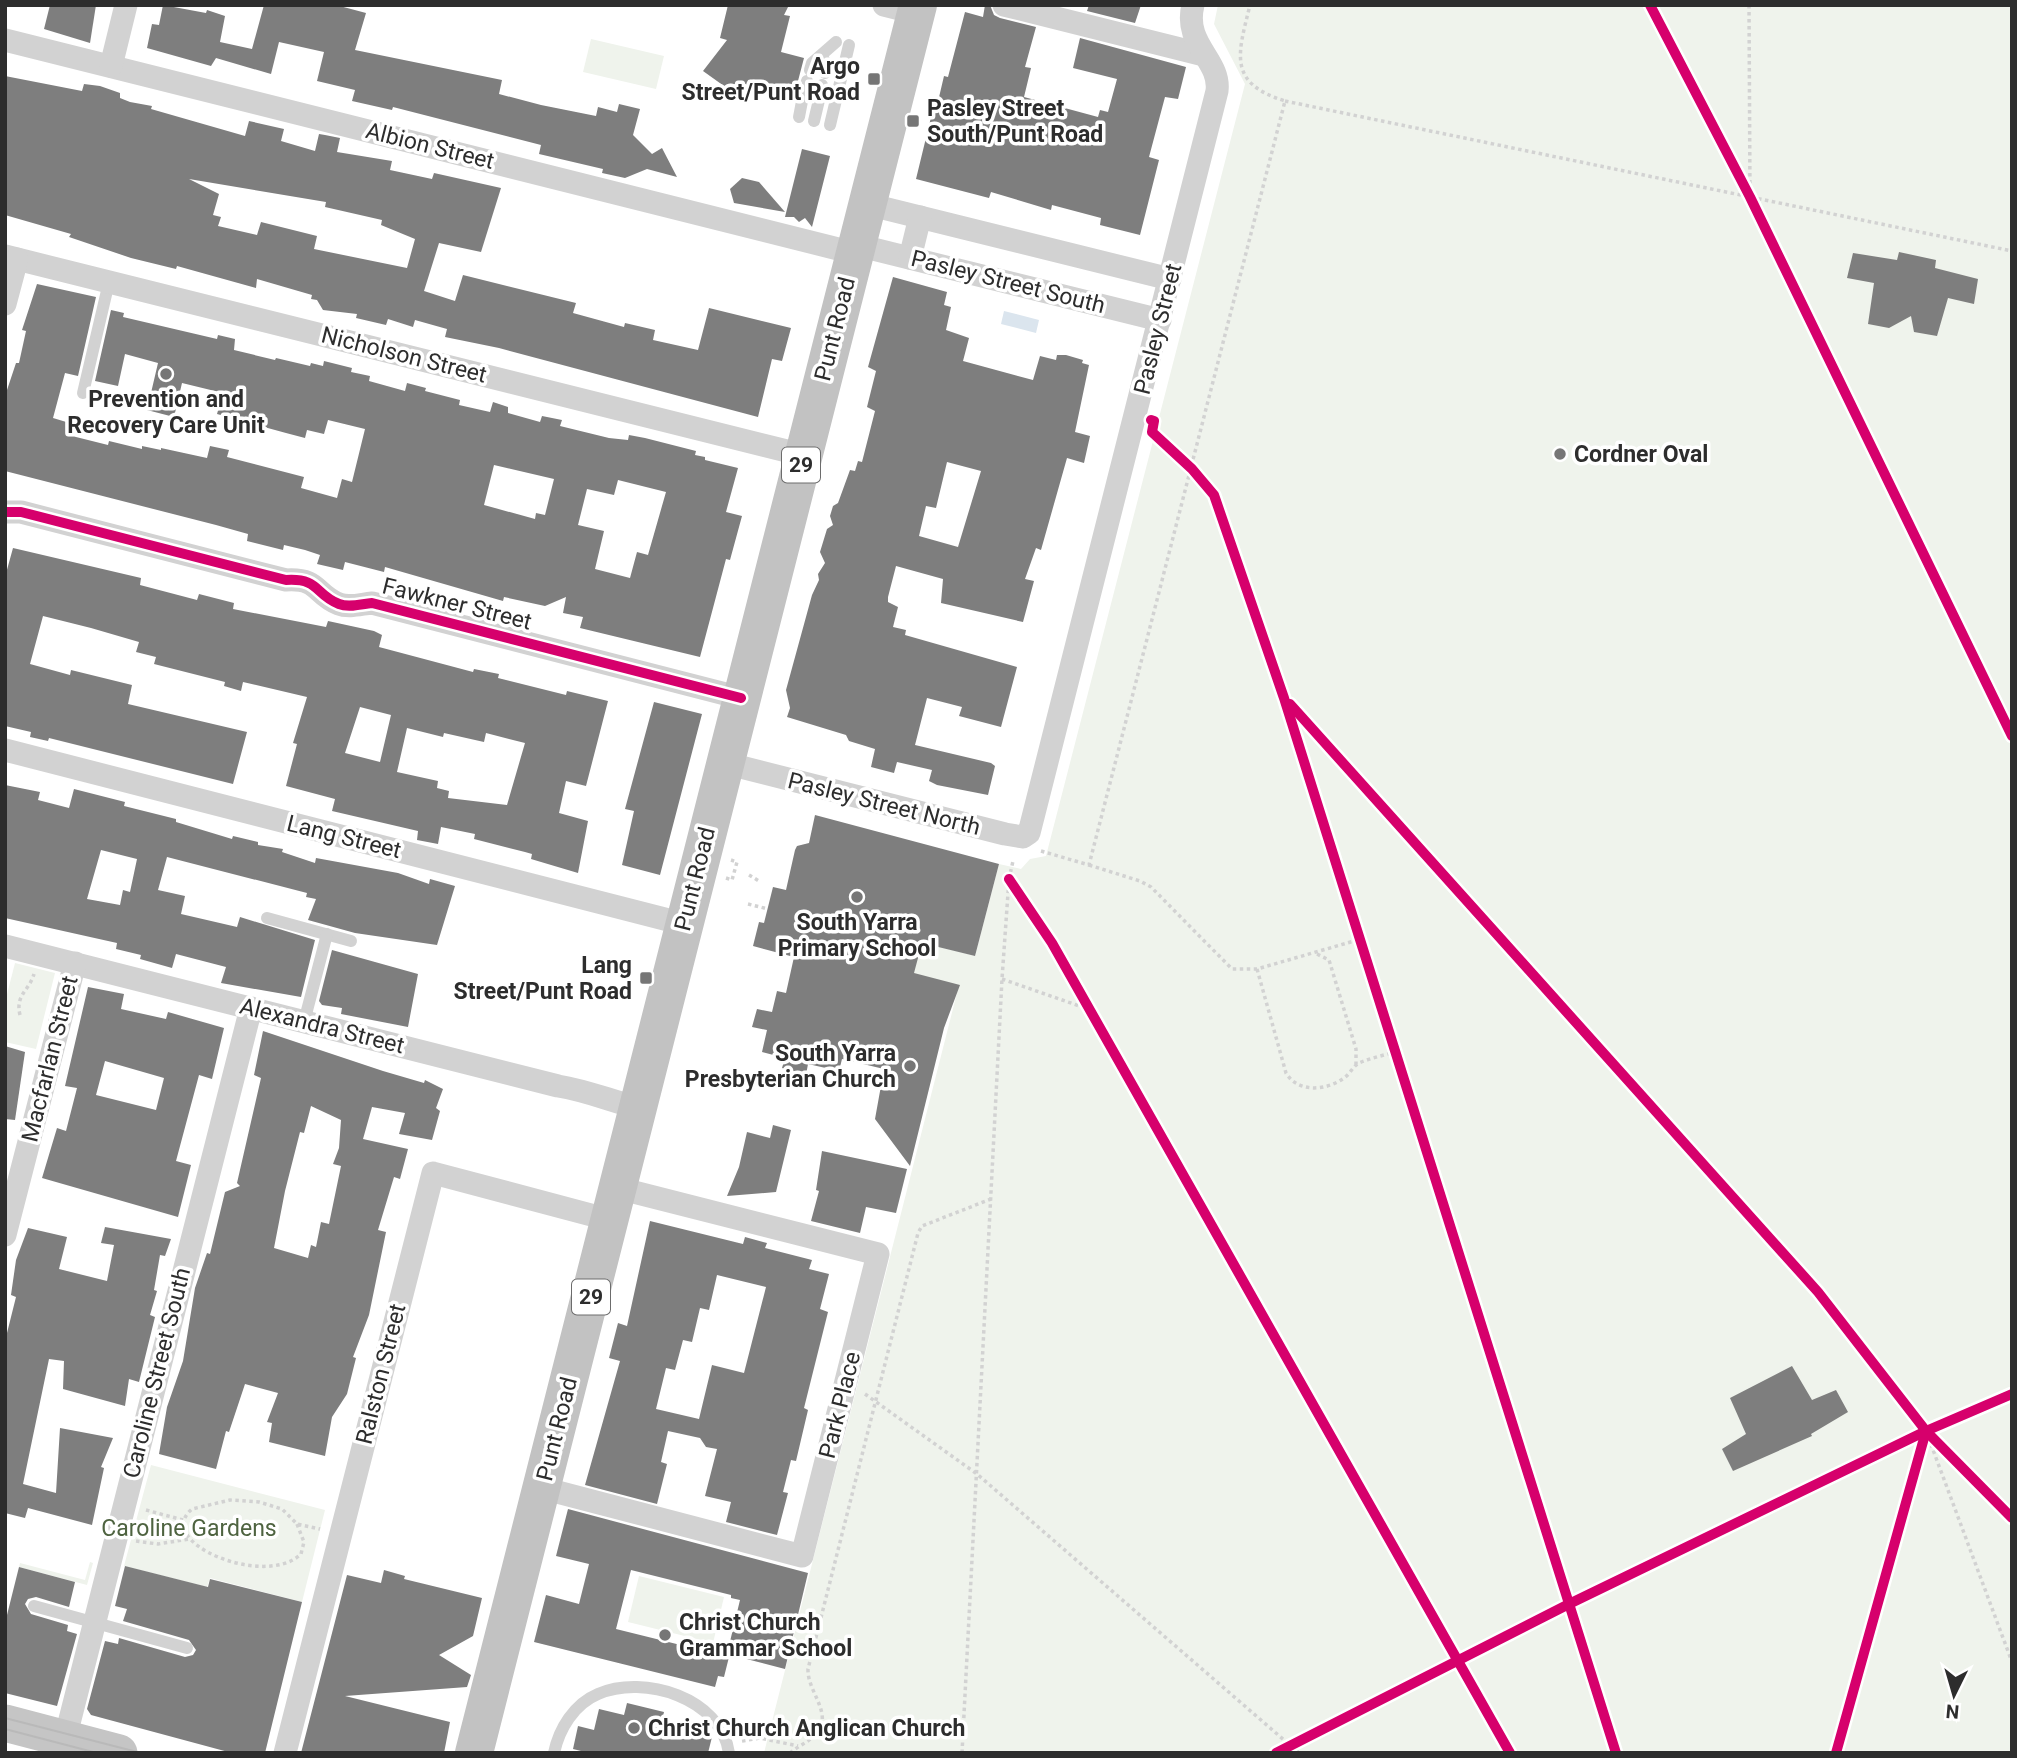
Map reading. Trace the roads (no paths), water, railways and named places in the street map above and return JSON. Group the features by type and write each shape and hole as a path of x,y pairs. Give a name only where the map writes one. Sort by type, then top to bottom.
{"highway":[{"name":"Punt Road","path":"474,1753 856,249 906,8"}],"main road":[{"path":"5,1723 52,1742 119,1753"}],"street":[{"path":"111,66 126,5"},
{"path":"1004,5 1054,11 1204,55"},
{"name":"Pasley Street","path":"1034,820 1217,91 1217,79 1190,29 1193,5"},
{"name":"Albion Street","path":"5,40 856,249"},
{"name":"Pasley Street South","path":"867,204 1170,279"},
{"path":"910,258 920,216"},
{"name":"Pasley Street South","path":"856,249 910,258 1160,320"},
{"path":"5,304 11,257"},
{"name":"Nicholson Street","path":"11,257 803,455"},
{"name":"Fawkner Street","path":"5,512 21,512 286,580 312,582 336,603 347,606 372,603 741,698"},
{"name":"Lang Street","path":"5,750 684,924"},
{"name":"Pasley Street North","path":"725,763 1016,836 1027,835 1034,820"},
{"name":"Alexandra Street","path":"5,946 558,1086 598,1093 616,1102 639,1108"},
{"name":"Macfarlan Street","path":"7,1221 75,963"},
{"name":"Caroline Street South","path":"52,1742 93,1622 251,1008"},
{"name":"Ralston Street","path":"285,1753 433,1173 614,1204"},
{"name":"Park Place","path":"542,1488 802,1556 878,1254 614,1204"}],"lane":[{"path":"799,117 812,63 842,43 830,125"},
{"path":"814,121 827,66 822,56"},
{"path":"83,393 109,282"},
{"path":"267,918 351,941"},
{"path":"304,1022 327,934"},
{"path":"34,1606 187,1648"},
{"path":"554,1753 561,1731 582,1705 596,1695 634,1688 653,1689 692,1702 710,1715 724,1732 728,1749"}],"tram line":[{"path":"5,1718 141,1753"},
{"path":"5,1729 97,1753"}],"place":[{"name":"Argo Street/Punt Road","path":"874,79"},
{"name":"Pasley Street South/Punt Road","path":"913,121"},
{"name":"Prevention and Recovery Care Unit","path":"166,374"},
{"name":"Cordner Oval","path":"1560,454"},
{"name":"South Yarra Primary School","path":"857,897"},
{"name":"Lang Street/Punt Road","path":"646,978"},
{"name":"South Yarra Presbyterian Church","path":"910,1066"},
{"name":"Christ Church Grammar School","path":"665,1635"},
{"name":"Christ Church Anglican Church","path":"634,1728"}],"park label":[{"name":"Caroline Gardens","path":"189,1528"}]}
